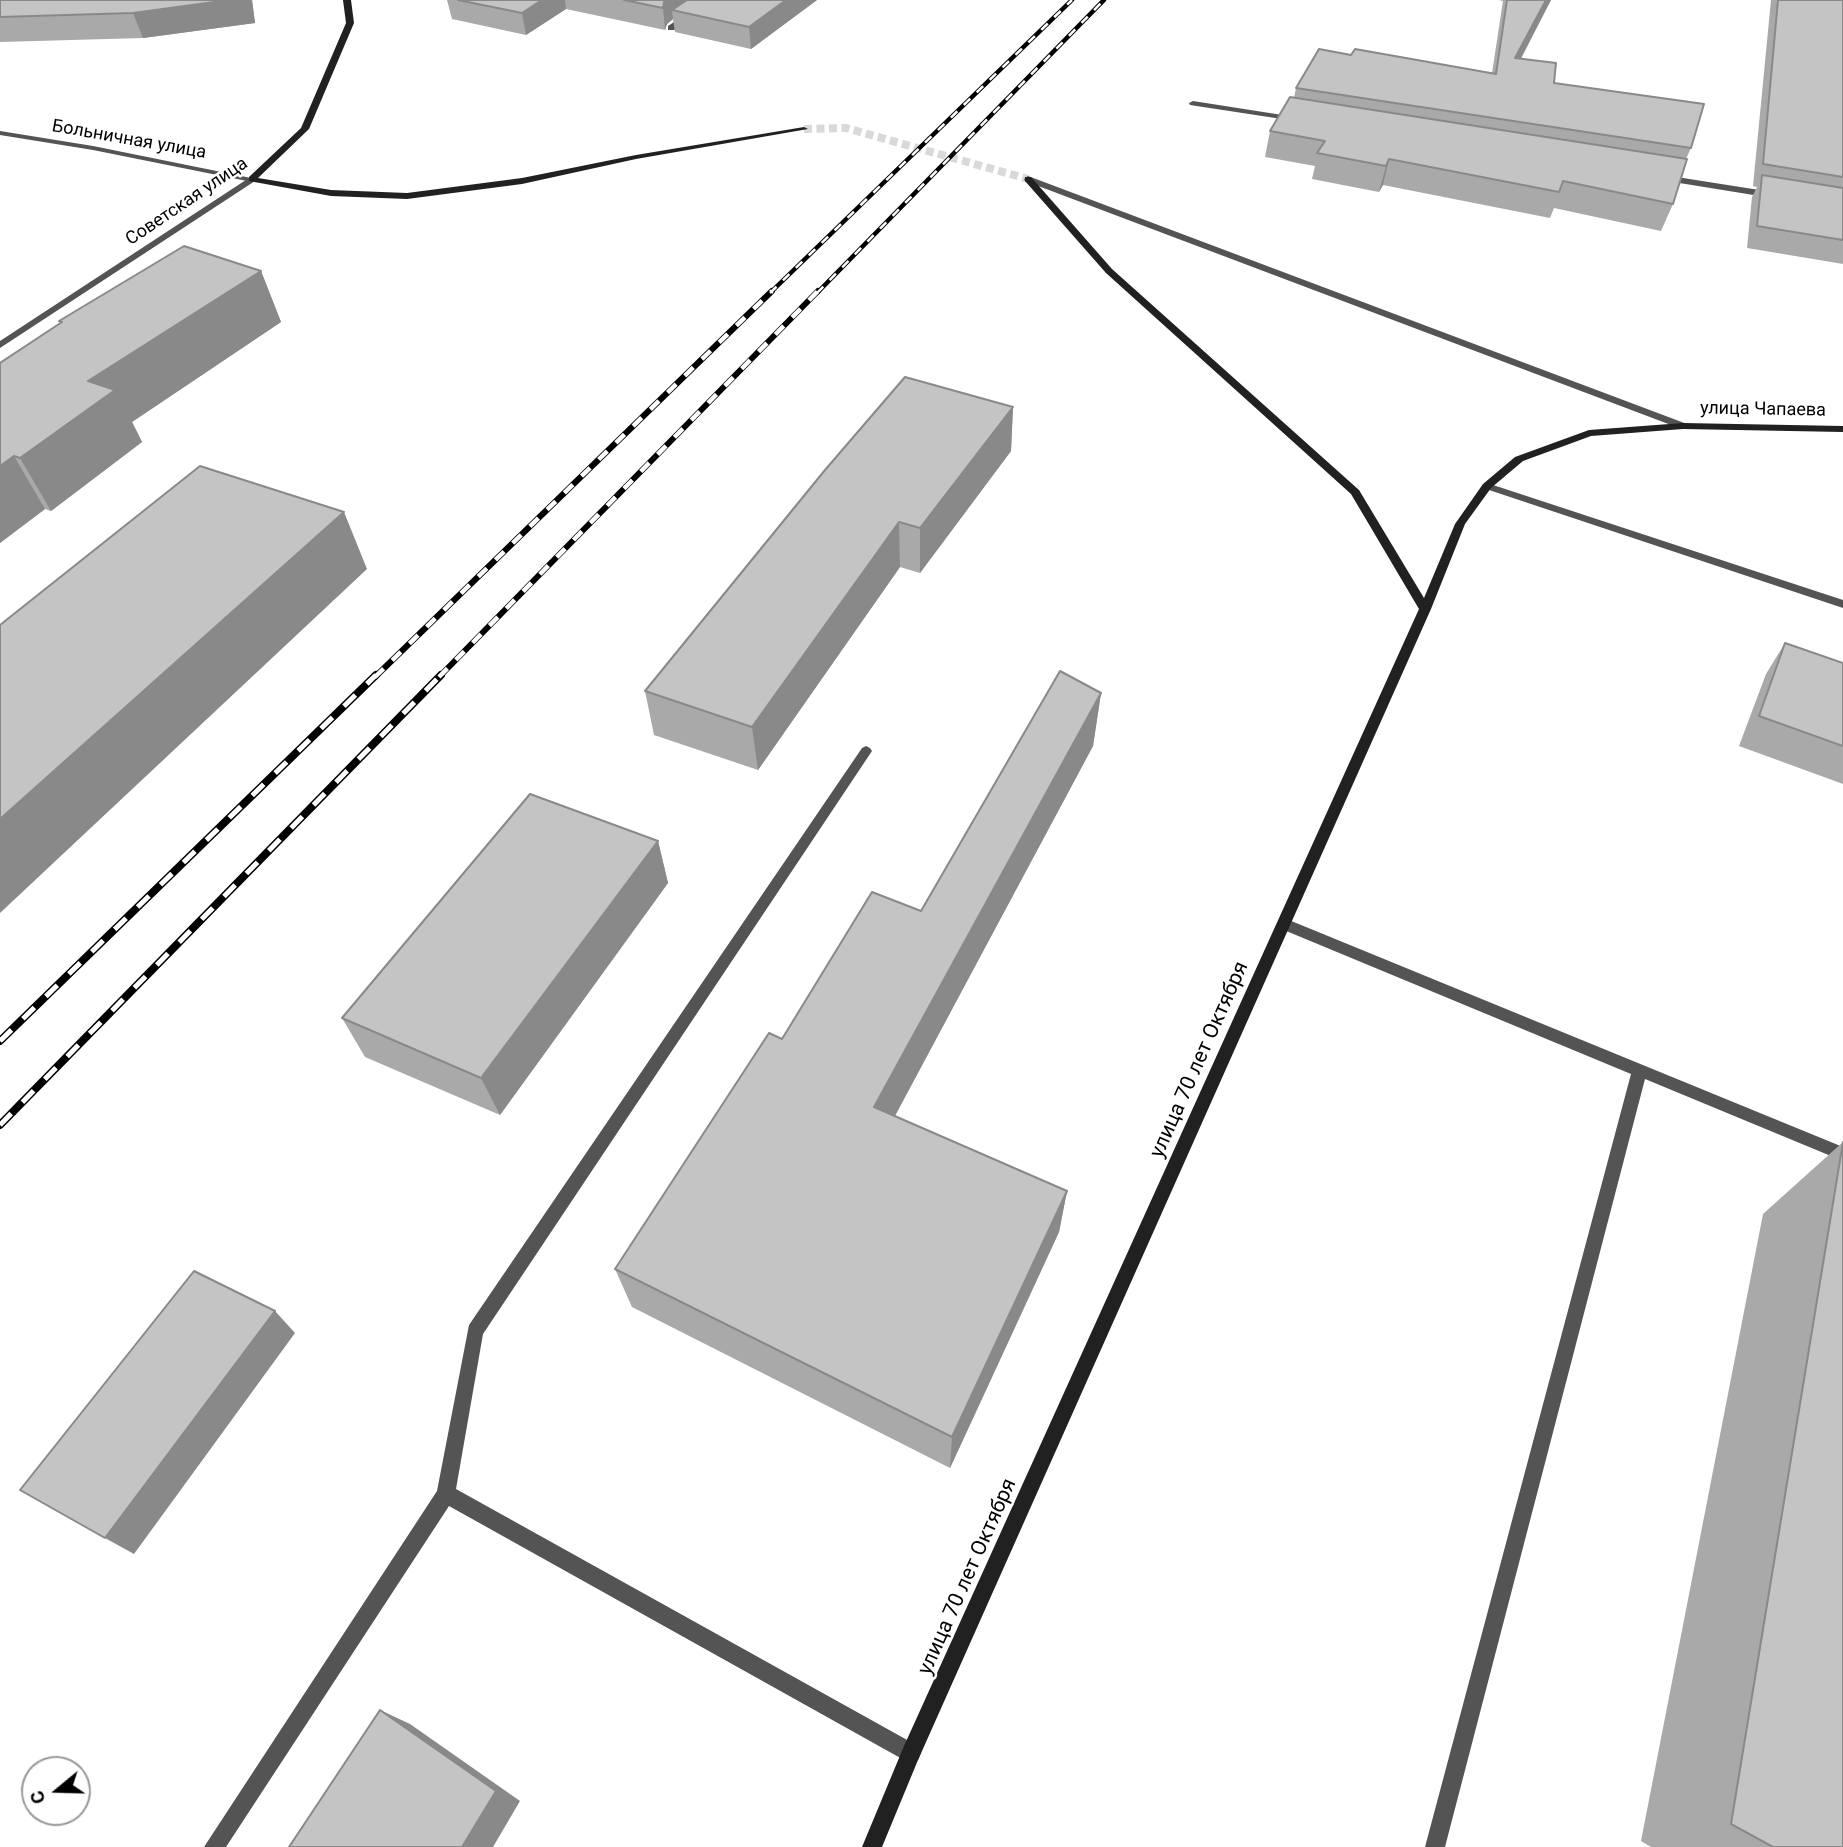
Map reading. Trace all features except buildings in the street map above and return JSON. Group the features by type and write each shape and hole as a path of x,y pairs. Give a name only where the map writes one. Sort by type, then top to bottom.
{"main road":[{"name":"Советская улица","path":"252,179 305,128 350,23 348,0"},
{"path":"252,179 331,193 407,196 522,181 636,157 804,129"},
{"path":"1028,179 1109,271 1355,492 1425,609"},
{"name":"улица Чапаева","path":"1684,426 1843,429"},
{"name":"улица 70 лет Октября","path":"872,1847 911,1753 1425,609 1460,524 1487,486 1519,459 1589,433 1684,426"}],"street":[{"path":"671,28 712,0"},
{"path":"1193,103 1301,120"},
{"name":"Больничная улица","path":"0,133 252,179"},
{"path":"1653,176 1789,198"},
{"name":"Советская улица","path":"0,345 252,179"},
{"path":"1028,179 1684,426"},
{"path":"1487,486 1843,604"},
{"path":"214,1847 446,1494 475,1331 866,751"},
{"path":"1284,924 1843,1154"},
{"path":"1435,1847 1640,1070"},
{"path":"446,1494 911,1753"}],"tunnel":[{"path":"804,129 846,128 1028,179"}],"railway":[{"path":"770,293 1072,0"},
{"path":"817,293 1104,0"},
{"path":"375,677 772,291"},
{"path":"439,677 818,291"},
{"path":"0,1041 376,675"},
{"path":"0,1125 441,675"}]}
